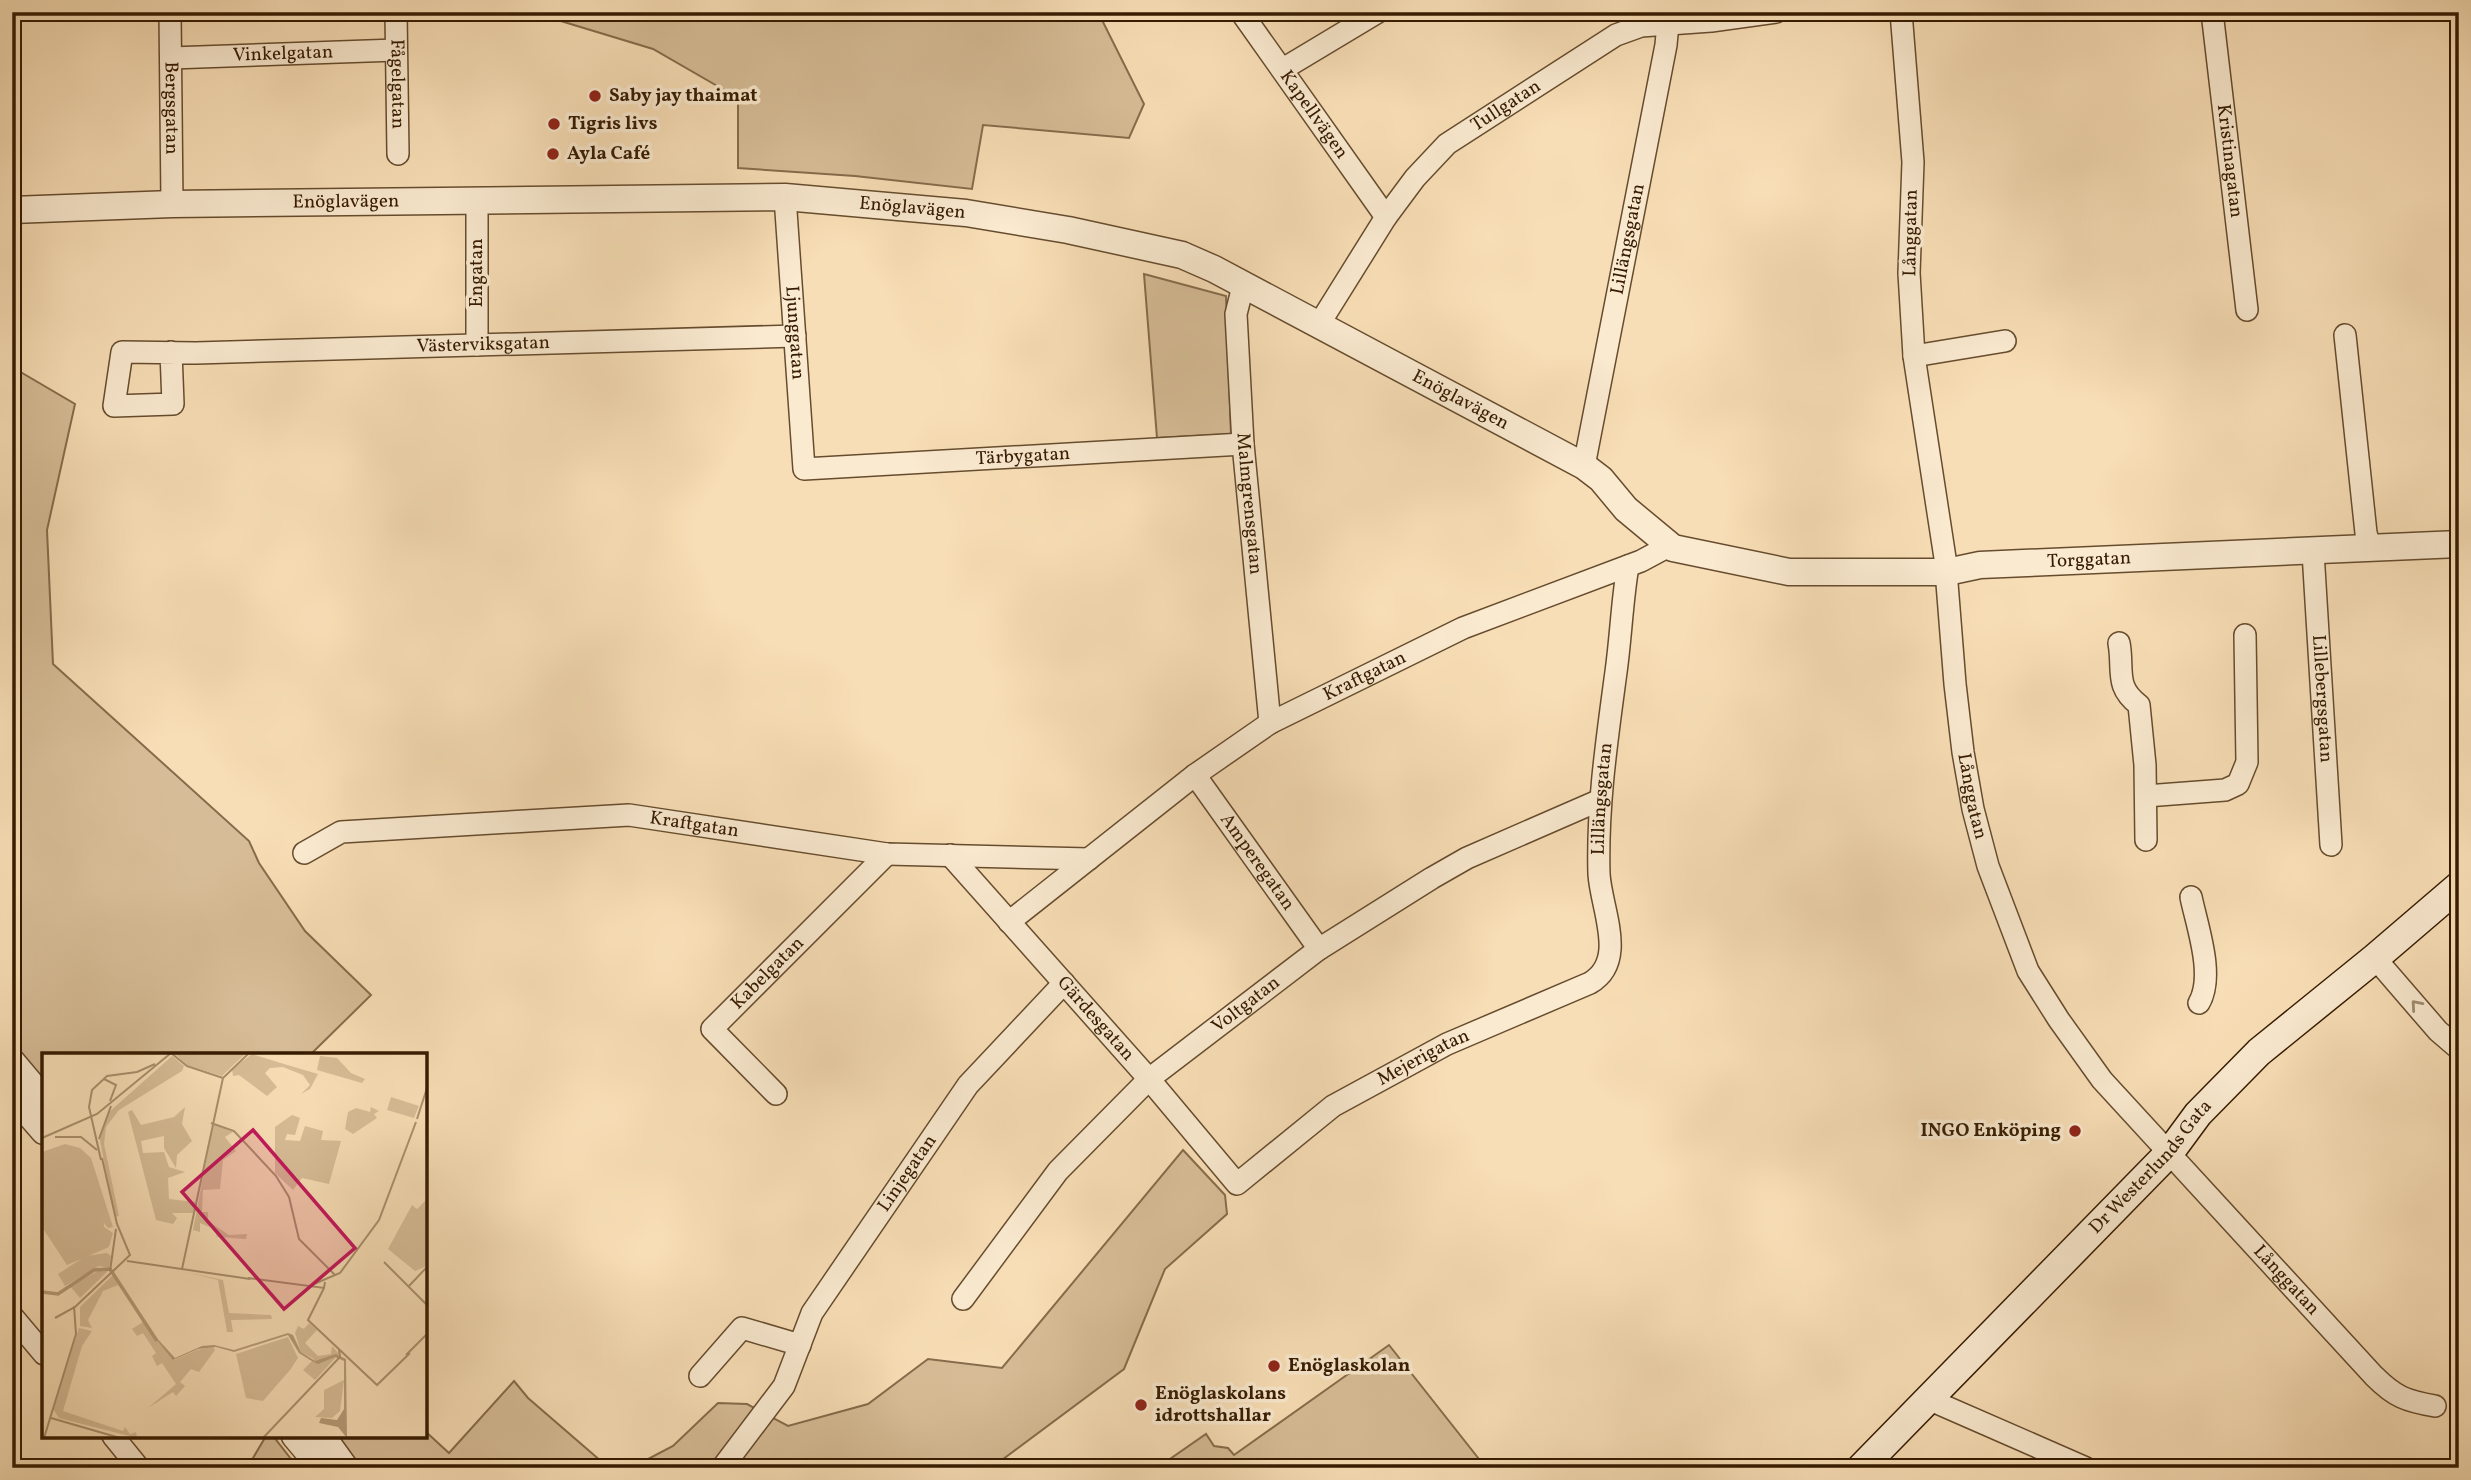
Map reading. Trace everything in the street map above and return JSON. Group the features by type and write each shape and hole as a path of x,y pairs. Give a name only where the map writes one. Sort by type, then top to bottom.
{"main road":[{"name":"Dr Westerlunds Gata","path":"1861,1468 2170,1152 2198,1114 2259,1052 2459,886"}],"street":[{"name":"Bergsgatan","path":"170,12 172,204"},
{"name":"Fågelgatan","path":"396,12 398,154"},
{"name":"Kapellvägen","path":"1241,12 1386,217"},
{"path":"1283,69 1378,12"},
{"name":"Tullgatan","path":"1318,326 1386,217 1415,178 1447,144 1616,35 1667,18 1711,21 1776,12"},
{"name":"Långgatan","path":"1901,12 1913,162 1909,273 1914,356 1947,572 1955,684 1973,809 1988,866 2009,924 2028,971 2102,1080 2374,1376 2391,1392 2408,1401 2435,1406"},
{"name":"Kristinagatan","path":"2212,12 2247,310"},
{"name":"Lillängsgatan","path":"1584,466 1666,45 1667,18"},
{"name":"Vinkelgatan","path":"171,58 396,50"},
{"name":"Enöglavägen","path":"12,210 172,204 785,197 966,213 1068,230 1182,256 1214,269 1584,466 1601,479 1626,509 1669,546 1721,558"},
{"name":"Ljunggatan","path":"785,197 804,469"},
{"name":"Engatan","path":"477,201 477,345"},
{"name":"Malmgrensgatan","path":"1243,286 1236,314 1243,444 1270,723"},
{"path":"2345,335 2366,533 2370,547"},
{"name":"Västerviksgatan","path":"170,352 795,336"},
{"path":"1914,356 2005,341"},
{"name":"Tärbygatan","path":"804,469 1243,444"},
{"name":"Torggatan","path":"1721,558 1789,572 1947,572 1980,565 2459,544"},
{"name":"Kraftgatan","path":"1009,922 1195,775 1270,723 1463,628 1628,566 1669,546"},
{"name":"Lillebergsgatan","path":"2313,552 2332,845"},
{"name":"Lillängsgatan","path":"1611,948 1600,877 1600,800 1628,566"},
{"path":"2146,796 2225,790 2238,784 2247,762 2245,635"},
{"path":"2119,643 2121,686 2128,697 2138,705 2146,796 2146,840"},
{"name":"Amperegatan","path":"1195,775 1319,949"},
{"name":"Voltgatan","path":"963,1299 1058,1171 1149,1079 1319,949 1467,858 1600,800"},
{"name":"Kraftgatan","path":"304,853 341,832 629,815 887,855 1089,859"},
{"name":"Kabelgatan","path":"776,1094 712,1029 887,855"},
{"name":"Gärdesgatan","path":"950,855 1149,1079 1237,1184"},
{"path":"2191,897 2205,971 2205,993 2199,1003"},
{"name":"Mejerigatan","path":"1237,1184 1332,1106 1447,1044 1599,978 1605,970 1611,948"},
{"path":"2375,958 2438,1031 2459,1049"},
{"name":"Linjegatan","path":"722,1468 784,1386 812,1313 968,1085 1064,983"},
{"path":"12,1062 42,1098"},
{"path":"12,1094 42,1129"},
{"path":"13,1319 42,1351"},
{"path":"701,1376 742,1328 800,1345"},
{"path":"1928,1399 2086,1468"},
{"path":"114,1438 129,1464"},
{"path":"297,1438 321,1468"},
{"path":"323,1438 345,1468"}],"shaded area":[{"path":"531,12 1098,12 1144,104 1129,138 983,125 972,189 855,176 738,168 738,98 653,49"},
{"path":"1144,274 1226,296 1231,434 1157,438"},
{"path":"12,367 75,404 47,530 53,664 249,841 259,863 305,931 371,995 312,1053 42,1053 42,1088 12,1052"},
{"path":"1183,1150 1225,1195 1227,1214 1165,1269 1124,1369 991,1468 631,1468 673,1446 718,1403 747,1404 788,1426 868,1404 928,1359 1002,1368"},
{"path":"1389,1345 1486,1468 1157,1468 1206,1434 1214,1446 1228,1448 1234,1455"},
{"path":"514,1381 528,1398 609,1468 355,1468 331,1438 427,1438 427,1433 449,1453"},
{"path":"265,1438 275,1438 298,1468 247,1468"}],"place":[{"name":"Saby jay thaimat","path":"595,96"},
{"name":"Tigris livs","path":"554,124"},
{"name":"Ayla Café","path":"553,154"},
{"name":"INGO Enköping","path":"2075,1131"},
{"name":"Enöglaskolan","path":"1274,1366"},
{"name":"Enöglaskolans idrottshallar","path":"1141,1405"}]}
